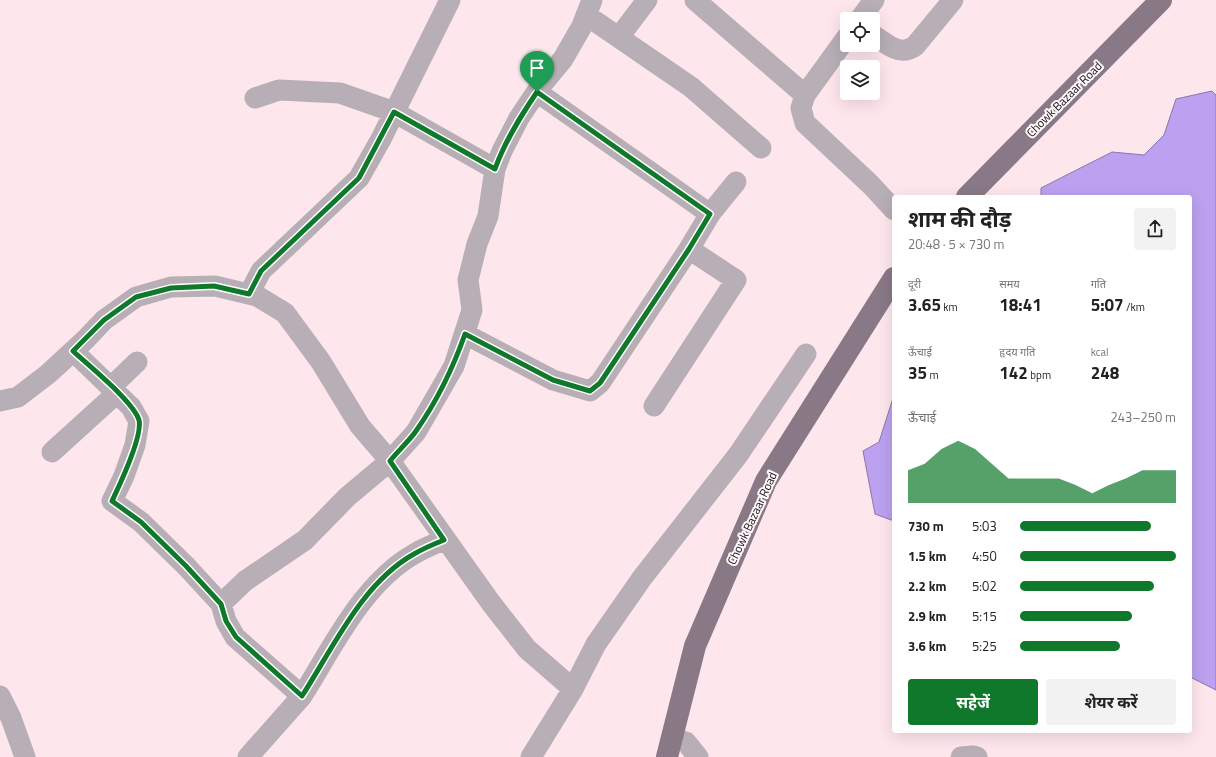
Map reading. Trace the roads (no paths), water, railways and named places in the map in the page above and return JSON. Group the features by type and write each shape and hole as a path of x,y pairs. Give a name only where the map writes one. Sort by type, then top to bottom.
{"main road":[{"name":"Chowk Bazaar Road","path":"969,195 1161,0"},
{"name":"Chowk Bazaar Road","path":"669,748 695,646 766,481 892,281"}],"street":[{"path":"249,294 261,271 359,178 450,0"},
{"path":"619,37 647,0"},
{"path":"695,0 806,95"},
{"path":"865,12 874,0"},
{"path":"880,39 899,51 909,50 915,46 953,0"},
{"path":"221,604 245,580 305,540 347,497 390,461 416,432 454,366 465,334 472,310 468,280 477,244 488,216 495,169 502,151 519,118 563,58 582,26 589,8 619,37 691,87 761,148"},
{"path":"840,47 806,95 801,108 805,123 871,185 892,208"},
{"path":"255,98 279,90 340,93 394,112 495,169"},
{"path":"537,92 710,214"},
{"path":"465,334 553,380 590,391 600,383 689,249 710,214 736,182"},
{"path":"654,406 736,280 689,249"},
{"path":"0,401 18,397 48,374 104,320 136,297 171,288 214,286 257,296 285,313 321,362 360,426 390,461 444,540 491,604 527,649 572,689"},
{"path":"73,351 132,407 139,421 135,445 124,476 112,501 141,522 186,566 221,604 226,621 236,637 302,696"},
{"path":"531,757 572,689 596,644 642,578 738,455 806,354"},
{"path":"52,452 114,390 137,362"},
{"path":"248,757 302,696 364,598 389,573 413,554 444,540"},
{"path":"0,696 11,718 25,757"},
{"path":"669,748 686,742 698,757"},
{"path":"961,757 977,757"}]}
